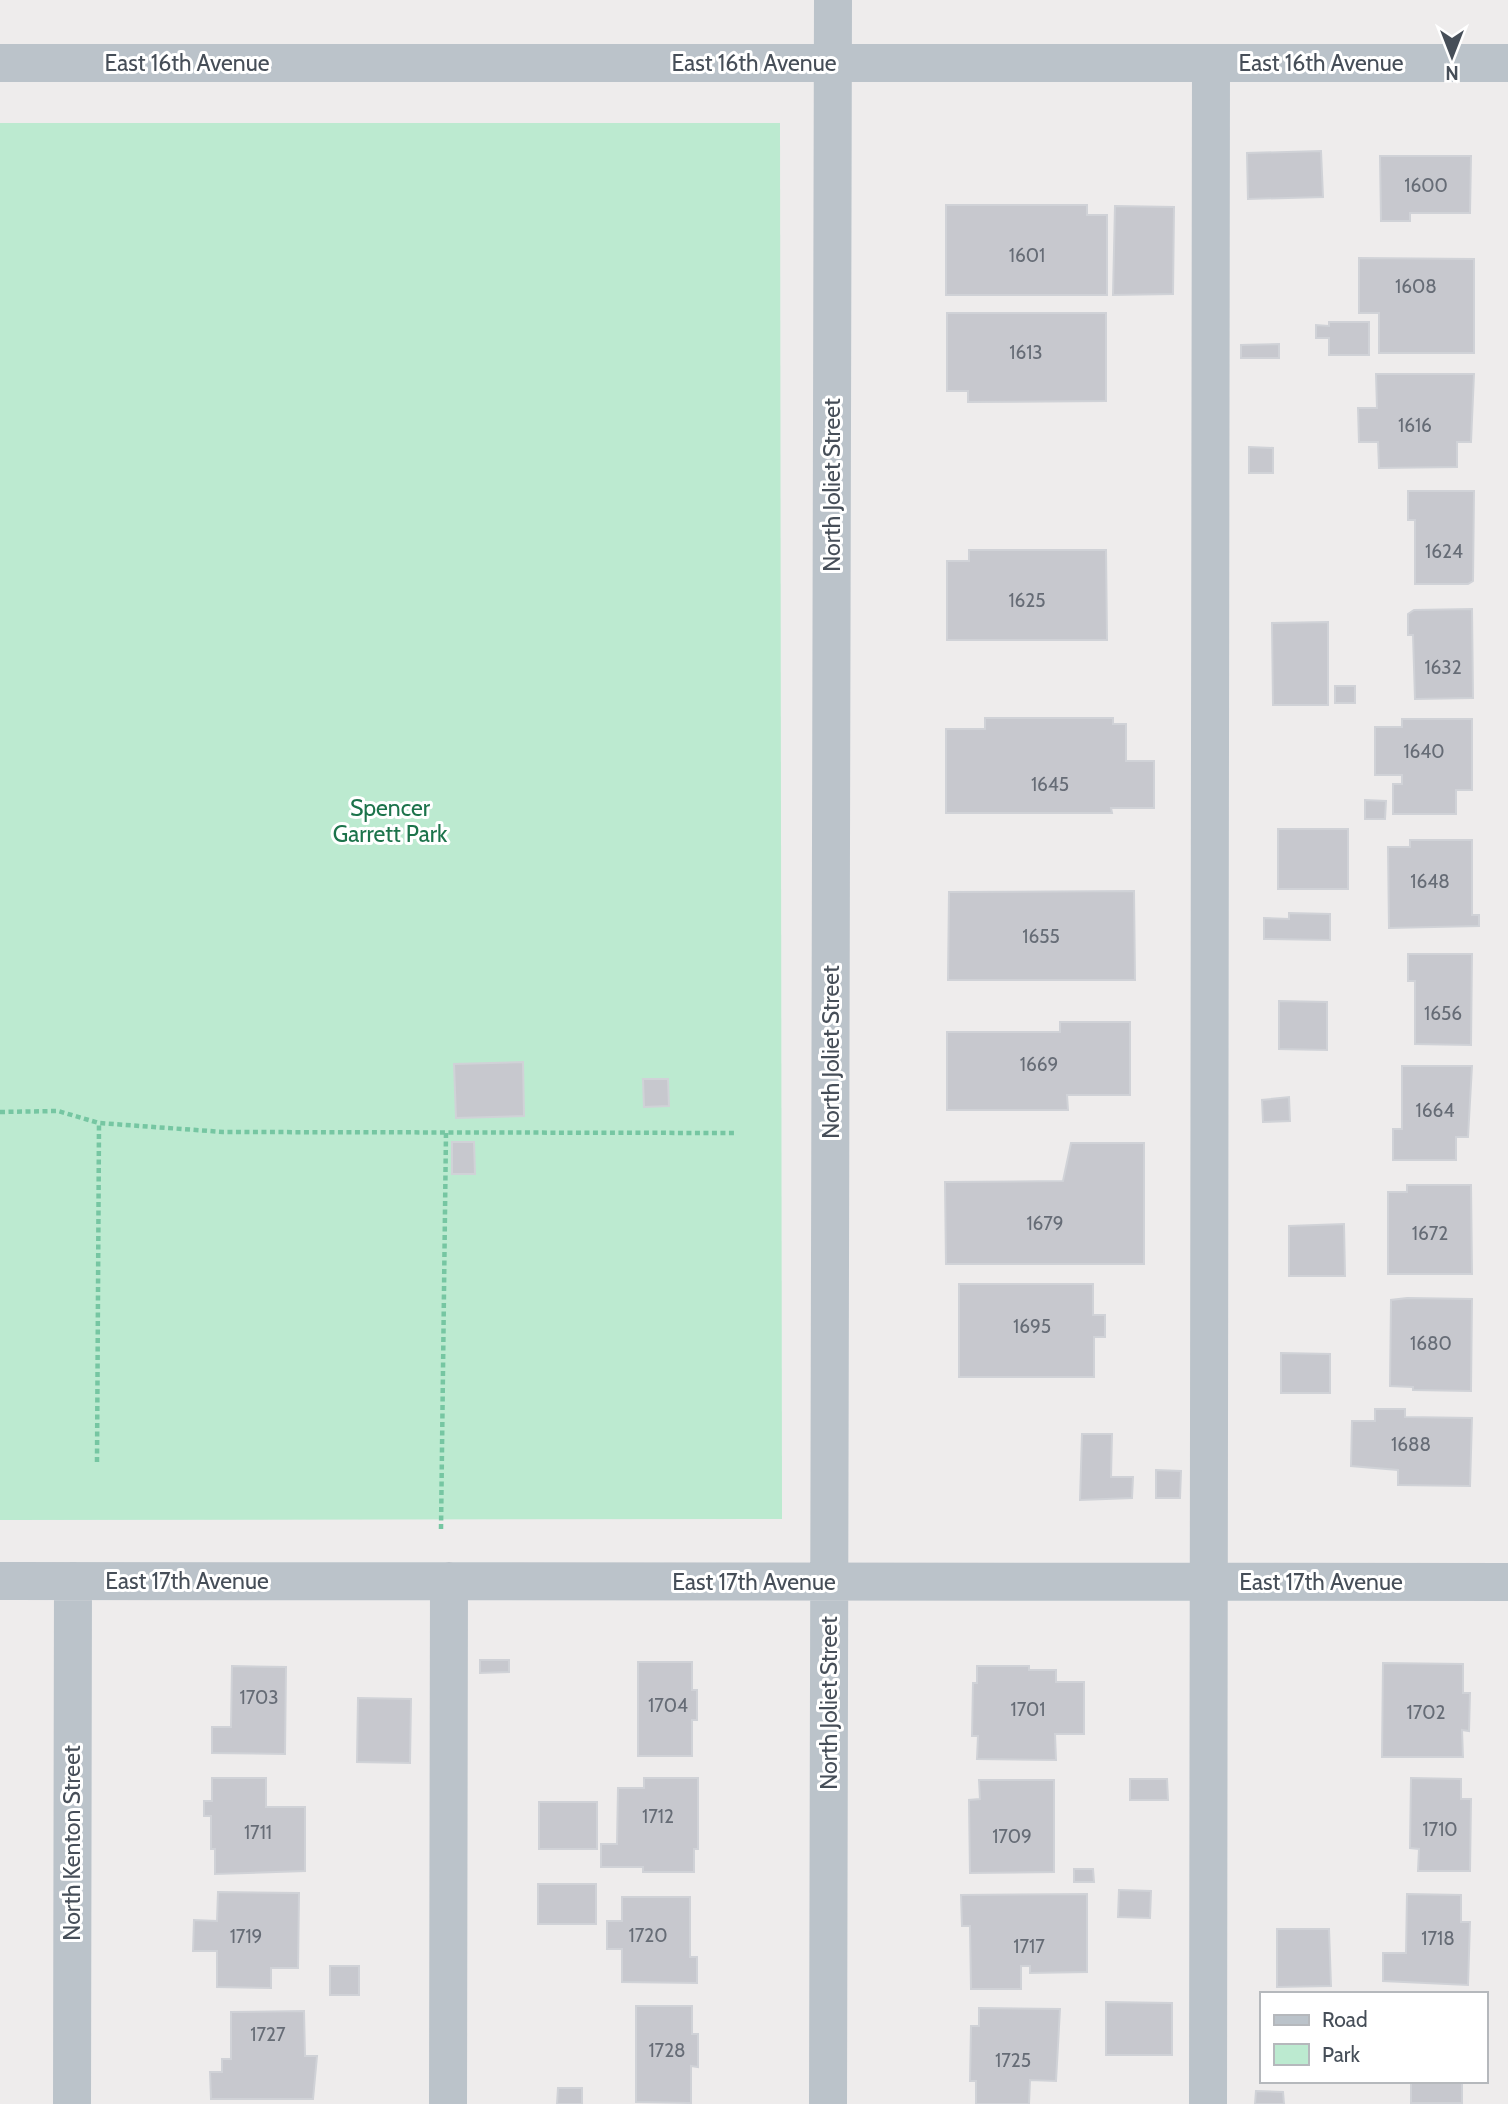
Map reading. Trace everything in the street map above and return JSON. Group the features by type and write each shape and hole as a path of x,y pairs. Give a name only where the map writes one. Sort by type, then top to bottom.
{"street":[{"name":"North Joliet Street","path":"828,2104 833,0"},
{"name":"East 16th Avenue","path":"0,63 1508,63"},
{"path":"1208,2104 1211,63"},
{"name":"East 17th Avenue","path":"0,1581 1508,1582"},
{"name":"North Kenton Street","path":"72,2104 73,1581"},
{"path":"448,2104 449,1581"}],"path":[{"path":"0,1112 58,1111 99,1123 223,1132 735,1133"},
{"path":"97,1462 99,1123"},
{"path":"441,1529 446,1132"}],"green space":[{"name":"Spencer Garrett Park","path":"0,123 780,123 782,1519 0,1520"}],"building":[{"path":"1321,151 1323,197 1248,199 1247,153"},
{"path":"1380,156 1471,156 1470,213 1410,213 1410,221 1381,221"},
{"path":"946,205 1087,205 1087,215 1107,215 1107,295 946,295"},
{"path":"1115,206 1174,207 1173,294 1113,295"},
{"path":"1359,258 1474,259 1474,353 1379,353 1379,313 1359,313"},
{"path":"947,313 1106,313 1106,401 968,402 968,391 947,391"},
{"path":"1329,322 1369,322 1369,355 1329,355 1329,338 1316,338 1316,325 1329,326"},
{"path":"1279,344 1279,358 1241,358 1241,345"},
{"path":"1376,374 1474,374 1471,442 1457,442 1457,467 1379,468 1378,442 1359,442 1358,408 1377,408"},
{"path":"1249,447 1273,448 1273,473 1249,473"},
{"path":"1408,491 1474,491 1473,581 1468,584 1415,584 1415,520 1408,520"},
{"path":"969,550 1106,550 1107,640 947,640 947,561 969,561"},
{"path":"1472,609 1473,698 1415,699 1413,635 1408,635 1408,614 1414,610"},
{"path":"1328,622 1328,705 1273,705 1272,623"},
{"path":"1335,686 1355,686 1355,703 1335,703"},
{"path":"985,718 1113,718 1113,724 1126,724 1126,761 1154,761 1154,808 1111,808 1112,813 946,813 946,729 985,729"},
{"path":"1402,719 1472,719 1472,790 1456,790 1456,814 1393,814 1393,784 1402,784 1402,775 1375,775 1375,727 1402,727"},
{"path":"1365,800 1386,801 1385,819 1365,819"},
{"path":"1278,829 1348,829 1348,889 1278,889"},
{"path":"1410,840 1472,840 1472,915 1479,915 1479,926 1389,928 1388,847 1410,847"},
{"path":"1134,891 1135,980 948,980 949,892"},
{"path":"1289,913 1330,914 1330,940 1264,939 1264,918 1289,919"},
{"path":"1408,954 1472,954 1471,1045 1415,1044 1415,981 1408,981"},
{"path":"1279,1001 1327,1002 1327,1050 1279,1049"},
{"path":"1060,1022 1130,1022 1130,1095 1067,1095 1068,1110 947,1110 947,1032 1060,1032"},
{"path":"523,1062 524,1116 456,1118 454,1064"},
{"path":"1402,1066 1472,1066 1468,1137 1456,1137 1456,1160 1393,1160 1393,1129 1402,1129"},
{"path":"643,1079 668,1079 669,1106 644,1107"},
{"path":"1289,1097 1290,1121 1263,1122 1262,1100"},
{"path":"452,1142 474,1142 475,1174 452,1174"},
{"path":"1071,1143 1144,1143 1144,1264 946,1264 945,1182 1063,1181"},
{"path":"1407,1185 1471,1185 1472,1274 1388,1274 1388,1192 1407,1192"},
{"path":"1344,1224 1345,1276 1289,1276 1289,1226"},
{"path":"959,1284 1093,1284 1093,1315 1105,1315 1105,1337 1094,1337 1094,1377 959,1377"},
{"path":"1472,1299 1471,1391 1413,1390 1413,1387 1390,1386 1391,1300"},
{"path":"1281,1353 1330,1354 1330,1393 1281,1393"},
{"path":"1375,1409 1405,1409 1405,1417 1472,1418 1470,1486 1398,1485 1398,1470 1351,1466 1352,1421 1375,1421"},
{"path":"1082,1434 1112,1434 1111,1477 1133,1477 1132,1498 1080,1500"},
{"path":"1156,1470 1181,1471 1180,1498 1156,1498"},
{"path":"480,1660 509,1660 509,1672 480,1673"},
{"path":"638,1662 692,1662 692,1690 697,1690 697,1720 692,1720 692,1756 638,1756"},
{"path":"1383,1663 1463,1664 1463,1693 1470,1693 1469,1731 1462,1730 1463,1757 1382,1757"},
{"path":"232,1666 286,1667 285,1754 212,1753 212,1727 231,1727"},
{"path":"977,1666 1029,1666 1029,1670 1056,1670 1056,1682 1084,1682 1084,1734 1055,1734 1056,1760 977,1759 978,1736 972,1736 973,1683 977,1683"},
{"path":"358,1698 411,1699 410,1763 357,1762"},
{"path":"212,1778 266,1778 266,1807 305,1807 305,1871 215,1874 215,1849 211,1849 211,1816 204,1816 204,1801 212,1801"},
{"path":"644,1778 698,1778 698,1849 694,1849 694,1872 643,1872 643,1867 601,1867 601,1844 617,1844 618,1788 644,1788"},
{"path":"1411,1778 1461,1779 1461,1799 1471,1799 1470,1871 1418,1871 1419,1849 1410,1848"},
{"path":"1130,1779 1167,1779 1168,1800 1130,1800"},
{"path":"979,1780 1054,1780 1054,1872 970,1873 969,1800 980,1799"},
{"path":"539,1802 597,1802 597,1849 539,1849"},
{"path":"1074,1869 1093,1869 1094,1882 1074,1882"},
{"path":"538,1884 596,1884 596,1924 538,1924"},
{"path":"1119,1890 1151,1891 1150,1918 1118,1917"},
{"path":"218,1892 299,1893 298,1968 271,1968 271,1988 217,1987 217,1951 193,1951 194,1920 217,1921"},
{"path":"1087,1894 1087,1972 1030,1973 1030,1966 1021,1966 1021,1989 971,1989 970,1926 962,1926 961,1895"},
{"path":"1407,1894 1461,1895 1461,1922 1470,1922 1468,1985 1383,1981 1383,1953 1406,1953"},
{"path":"622,1897 690,1897 690,1957 697,1957 697,1983 622,1982 622,1949 607,1949 607,1921 622,1921"},
{"path":"1277,1929 1329,1929 1331,1986 1277,1987"},
{"path":"330,1966 359,1966 359,1995 330,1995"},
{"path":"1106,2002 1172,2003 1172,2055 1106,2055"},
{"path":"636,2006 692,2006 692,2034 698,2034 698,2067 691,2066 691,2103 636,2102"},
{"path":"979,2008 1060,2009 1056,2081 1030,2080 1029,2104 976,2104 976,2081 970,2081 971,2026 979,2026"},
{"path":"304,2011 305,2056 317,2056 313,2099 211,2099 210,2072 222,2072 222,2059 231,2059 231,2012"},
{"path":"1411,2083 1462,2083 1462,2103 1411,2103"},
{"path":"558,2088 582,2088 582,2104 557,2104"},
{"path":"1256,2091 1283,2092 1284,2104 1255,2104"}]}
